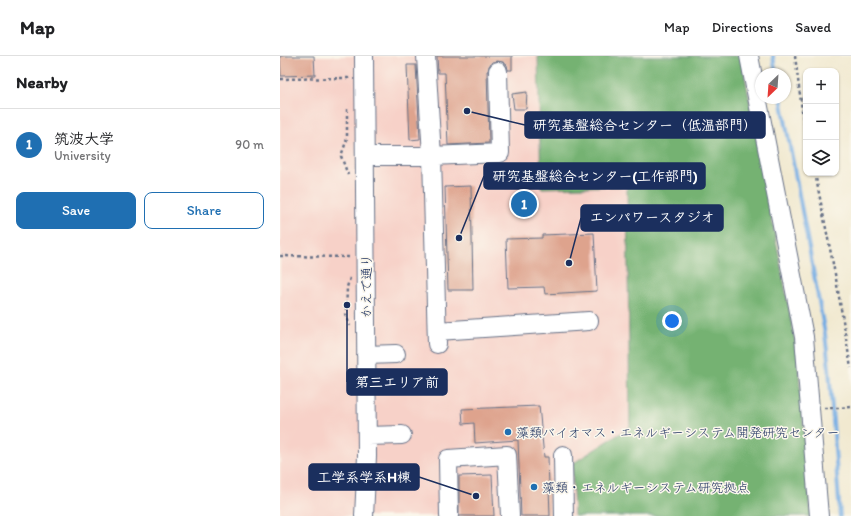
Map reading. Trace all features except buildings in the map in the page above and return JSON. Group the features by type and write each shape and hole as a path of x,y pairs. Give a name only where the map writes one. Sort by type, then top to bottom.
{"street":[{"name":"かえで通り","path":"364,56 366,156 367,436 364,516"},
{"path":"426,56 432,156 437,337 589,321"},
{"path":"749,56 804,336 819,516"},
{"path":"366,156 432,156 500,153 498,71"},
{"path":"366,355 396,354"},
{"path":"367,436 402,435"},
{"path":"450,516 448,459 508,455 510,516"},
{"path":"563,455 564,516"}],"path":[{"path":"795,56 803,118"},
{"path":"280,79 348,78 348,86"},
{"path":"347,109 347,139 341,156 348,174 348,181"},
{"path":"815,176 836,279 851,368"},
{"path":"280,256 349,256 349,264"},
{"path":"350,277 347,287 346,315 350,328"},
{"path":"826,408 851,407"}],"shaded area":[{"path":"280,56 741,56 811,516 280,516"}],"green space":[{"path":"538,56 741,56 797,351 811,516 574,516 572,464 630,427 627,186 541,188"}],"waterway":[{"path":"773,56 775,68"},
{"path":"782,104 825,334 840,516"}],"place":[{"name":"研究基盤総合センター（低温部門）","path":"467,111"},
{"name":"筑波大学","path":"524,204"},
{"name":"研究基盤総合センター(工作部門)","path":"459,238"},
{"name":"エンパワースタジオ","path":"569,263"},
{"name":"第三エリア前","path":"347,305"},
{"name":"藻類バイオマス・エネルギーシステム開発研究センター","path":"508,432"},
{"name":"藻類・エネルギーシステム研究拠点","path":"534,487"},
{"name":"工学系学系H棟","path":"476,496"}]}
